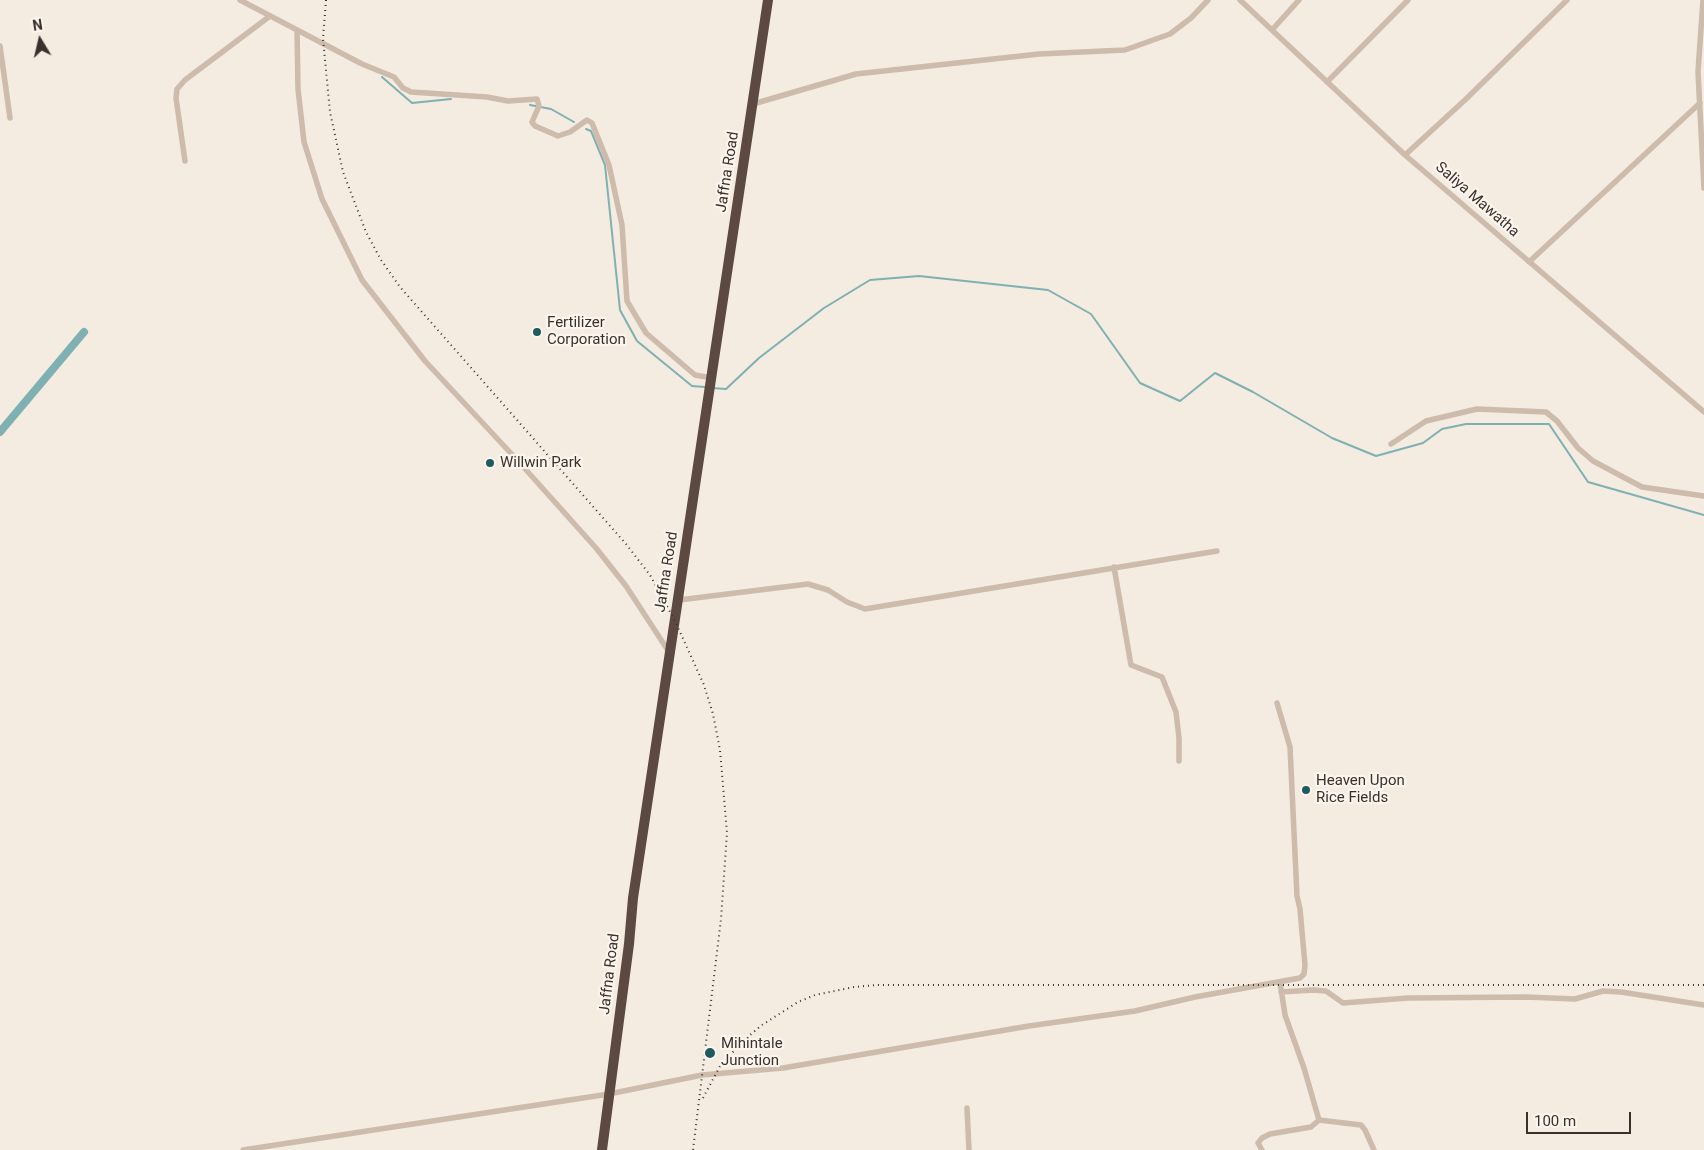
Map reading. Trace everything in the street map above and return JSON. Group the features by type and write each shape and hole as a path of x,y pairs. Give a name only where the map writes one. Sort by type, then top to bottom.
{"highway":[{"name":"Jaffna Road","path":"602,1150 629,944 633,898 768,0"}],"street":[{"path":"240,0 362,64 394,76 403,88 411,92 487,98 508,102 537,100 538,108 532,122 535,126 558,136 570,132 587,120 592,123 609,165 622,226 627,301 646,333 695,375 710,385"},
{"path":"753,104 856,74 1039,54 1125,50 1170,34 1191,18 1208,0"},
{"name":"Saliya Mawatha","path":"1240,0 1405,155 1704,412"},
{"path":"1272,30 1299,0"},
{"path":"1327,82 1408,0"},
{"path":"1405,155 1465,100 1567,0"},
{"path":"1703,0 1698,72 1704,188"},
{"path":"185,162 176,98 178,89 185,80 270,16"},
{"path":"297,30 298,89 304,142 322,199 362,280 425,361 596,548 626,586 670,654"},
{"path":"0,46 10,118"},
{"path":"1529,262 1700,104"},
{"path":"1391,444 1426,421 1477,409 1546,412 1557,421 1578,448 1594,461 1642,487 1704,496"},
{"path":"679,600 808,584 828,590 865,609 1217,551"},
{"path":"1114,567 1131,664 1162,677 1176,712 1179,761"},
{"path":"243,1150 609,1094 702,1076 782,1068 1029,1026 1135,1011 1195,997 1300,978 1304,974 1305,969 1300,908 1297,896 1290,746 1277,703"},
{"path":"1280,982 1284,1015 1304,1068 1319,1120"},
{"path":"1281,992 1326,991 1343,1003 1408,998 1526,997 1575,999 1603,991 1704,1005"},
{"path":"967,1108 969,1150"},
{"path":"1262,1150 1258,1143 1262,1138 1270,1134 1311,1127 1319,1120 1351,1122 1361,1125 1374,1150"}],"waterway":[{"path":"382,77 412,103 451,99"},
{"path":"530,105 551,109 574,122"},
{"path":"586,129 591,131 605,165 620,310 637,341 692,386 705,387"},
{"path":"712,388 726,389 759,358 824,308 870,280 919,276 1048,290 1091,314 1140,383 1180,401 1215,373 1253,392 1332,438 1376,456 1423,443 1442,429 1466,424 1549,424 1588,482 1704,515"},
{"path":"0,432 84,332"}],"railway":[{"path":"326,0 323,39 330,112 343,172 366,232 381,260 400,287 626,544 650,575 675,621 704,685 713,714 720,750 727,833 721,919 693,1150"},
{"path":"703,1098 720,1066 744,1040 762,1025 798,1002 815,995 854,987 876,985 1704,985"}],"place":[{"name":"Fertilizer Corporation","path":"537,332"},
{"name":"Willwin Park","path":"490,463"},
{"name":"Heaven Upon Rice Fields","path":"1306,790"},
{"name":"Mihintale Junction","path":"710,1053"}]}
